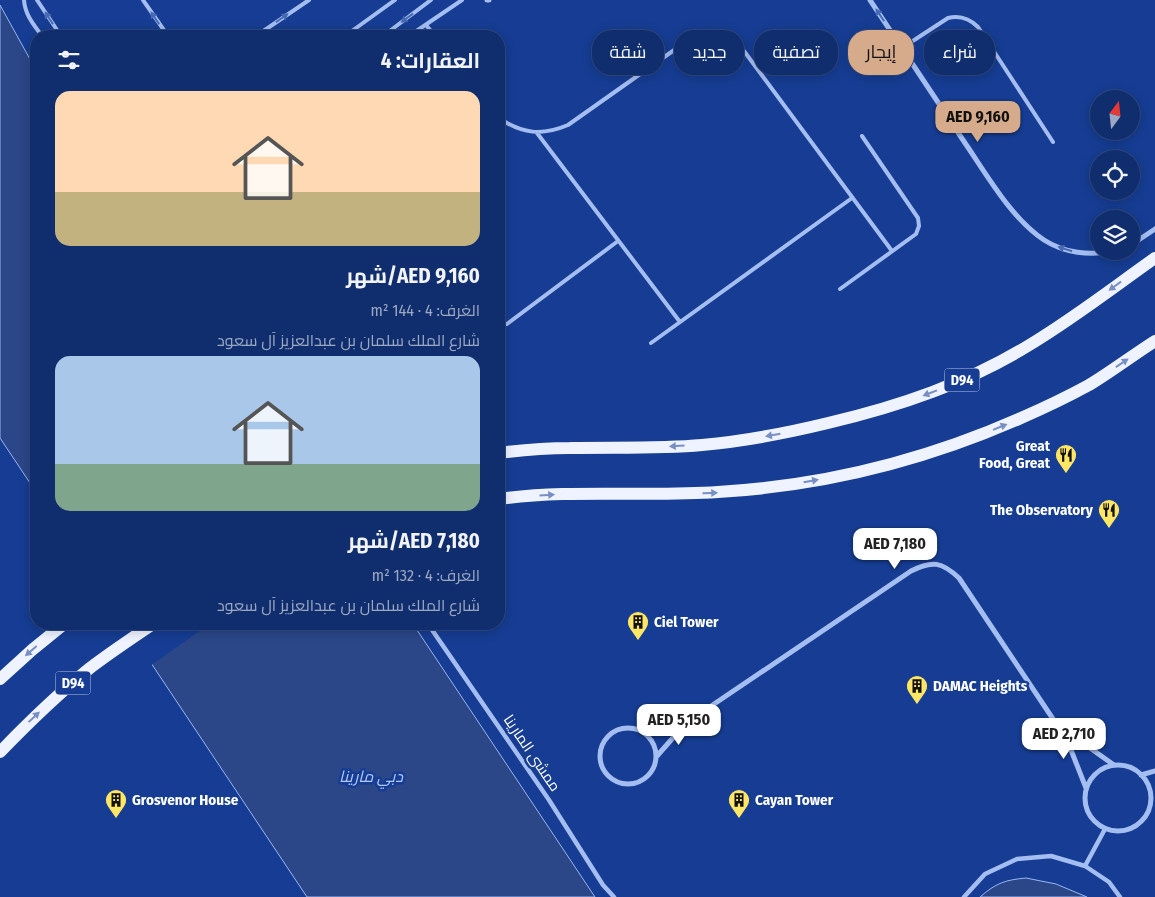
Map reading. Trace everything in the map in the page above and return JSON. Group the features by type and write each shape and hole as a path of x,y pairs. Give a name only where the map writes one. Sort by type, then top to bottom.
{"main road":[{"name":"D94","path":"505,453 568,448 684,446 743,440 784,433 867,414 910,401 951,385 1030,345 1155,258"},
{"path":"505,499 564,494 716,493 812,482 860,472 954,444 1000,427 1089,385 1155,341"},
{"path":"0,679 57,630"},
{"name":"D94","path":"0,752 58,695 91,668 144,630"}],"street":[{"path":"870,0 890,30"},
{"path":"914,66 1004,201 1033,232 1059,248 1090,254"},
{"path":"1140,239 1155,229"},
{"path":"657,756 686,723 911,571 922,565 935,564 948,569 959,578 1057,725 1086,788"},
{"name":"ممشى المارينا","path":"432,630 549,800 603,885 614,897"},
{"path":"643,732 686,723"},
{"path":"1057,725 1114,765"},
{"path":"625,728 643,732 655,746 656,765 651,774 635,784 626,785 616,782 608,776 600,760 603,742 609,735 625,728"},
{"path":"1114,765 1125,766 1135,770 1142,776 1149,787 1152,808 1145,818 1127,831 1116,832 1096,824 1085,808 1084,798 1086,788 1096,772 1114,765"},
{"path":"1142,776 1155,771"},
{"path":"1085,866 1105,829"},
{"path":"964,897 986,874 1017,859 1052,856 1085,866 1109,882 1120,897"}],"lane":[{"path":"24,0 28,17 38,30"},
{"path":"37,0 57,30"},
{"path":"143,0 164,30"},
{"path":"265,30 309,0"},
{"path":"353,30 395,0"},
{"path":"391,30 431,0"},
{"path":"418,30 462,0"},
{"path":"914,40 942,21 954,16 961,16 973,22 978,26 1053,142"},
{"path":"426,25 430,30"},
{"path":"505,122 516,128 537,132 548,132 568,125 694,36 705,33 717,33 727,36 744,51 892,251"},
{"path":"537,132 680,322"},
{"path":"840,289 916,234 920,222 862,136"},
{"path":"651,343 852,198"},
{"path":"507,324 618,241"}],"water":[{"path":"0,5 30,59 30,483 0,438"},
{"name":"دبي مارينا","path":"129,630 417,630 595,897 307,897"},
{"path":"1026,878 1056,884 1087,897 980,897 1001,883"}],"pier":[{"path":"126,630 201,630 150,666"}],"place":[{"name":"Great Food, Great","path":"1066,474"},
{"name":"The Observatory","path":"1109,529"},
{"name":"Ciel Tower","path":"638,641"},
{"name":"DAMAC Heights","path":"917,705"},
{"name":"Grosvenor House","path":"116,819"},
{"name":"Cayan Tower","path":"739,819"}]}
